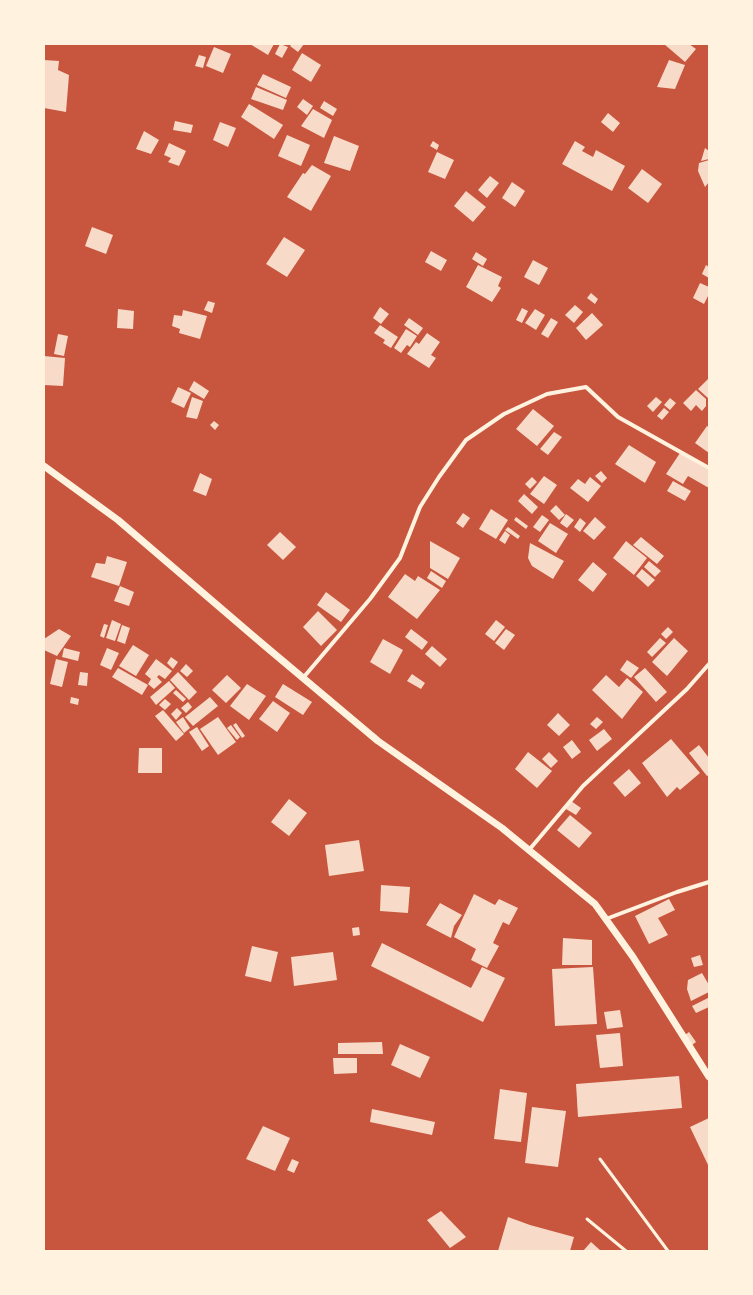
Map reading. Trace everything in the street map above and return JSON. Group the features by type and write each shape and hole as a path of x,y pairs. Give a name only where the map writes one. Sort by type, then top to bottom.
{"street":[{"path":"303,678 370,599 400,558 420,507 452,458 466,440 504,414 547,394 586,387 618,417 709,468"},
{"path":"44,466 118,520 378,741 502,828 595,904 633,957 709,1077"},
{"path":"529,850 583,786 687,689 709,664"},
{"path":"606,919 677,892 709,882"}],"lane":[{"path":"600,1159 668,1251"},
{"path":"587,1220 626,1251"}],"building":[{"path":"250,44 274,44 268,55"},
{"path":"280,44 288,47 282,58 275,54"},
{"path":"292,44 304,44 298,52 290,46"},
{"path":"664,44 689,44 696,49 685,62"},
{"path":"214,47 231,54 223,73 206,66"},
{"path":"302,53 321,65 311,82 292,70"},
{"path":"199,55 206,57 203,68 195,66"},
{"path":"44,60 59,61 58,70 69,75 66,112 44,108"},
{"path":"669,60 685,65 675,89 657,87"},
{"path":"263,74 291,87 286,98 257,85"},
{"path":"256,87 287,100 283,110 251,99"},
{"path":"303,99 313,106 307,115 297,107"},
{"path":"324,101 337,109 333,116 320,108"},
{"path":"249,104 283,125 274,139 241,117"},
{"path":"313,109 332,120 324,138 301,126"},
{"path":"608,113 620,123 613,132 601,122"},
{"path":"175,121 193,125 191,133 173,130"},
{"path":"220,122 236,128 228,147 213,140"},
{"path":"144,131 159,140 151,154 136,149"},
{"path":"287,135 310,145 301,166 278,156"},
{"path":"334,136 359,146 350,171 324,163"},
{"path":"433,141 439,145 437,150 430,146"},
{"path":"575,141 585,147 582,151 593,157 596,150 625,166 612,191 562,164"},
{"path":"169,143 186,151 179,166 168,162 171,158 164,155"},
{"path":"705,148 709,151 709,159 701,161"},
{"path":"437,152 454,160 445,179 428,172"},
{"path":"709,160 709,182 705,187 698,171 699,163"},
{"path":"312,165 331,176 311,211 287,197 303,173 305,174"},
{"path":"642,169 662,184 648,203 628,188"},
{"path":"490,176 499,183 487,198 478,190"},
{"path":"512,182 525,191 515,207 502,198"},
{"path":"466,191 486,207 473,222 454,206"},
{"path":"92,227 113,235 106,254 85,246"},
{"path":"284,237 305,250 287,277 266,264"},
{"path":"431,251 447,260 441,271 425,262"},
{"path":"476,252 487,259 483,266 472,259"},
{"path":"533,260 548,268 539,285 524,277"},
{"path":"478,265 502,277 498,286 501,288 492,302 466,287"},
{"path":"706,265 709,267 709,278 702,274"},
{"path":"700,283 709,287 709,294 704,304 693,298"},
{"path":"591,293 598,299 595,304 587,298"},
{"path":"208,301 215,303 212,313 204,310"},
{"path":"575,305 583,312 574,323 565,315"},
{"path":"380,307 389,314 381,324 373,318"},
{"path":"522,308 528,311 522,323 516,320"},
{"path":"118,309 134,311 133,329 117,328"},
{"path":"535,309 545,315 536,330 525,323"},
{"path":"183,310 207,316 200,339 179,333 180,329 172,326 174,315 182,316"},
{"path":"592,313 603,325 586,340 576,328"},
{"path":"409,318 423,328 418,335 404,325"},
{"path":"551,318 558,322 548,338 541,334"},
{"path":"380,325 398,337 391,348 383,343 385,340 374,333"},
{"path":"406,329 417,336 410,347 407,345 401,353 394,348"},
{"path":"427,333 440,342 431,355 436,358 429,368 407,354 416,342 419,344"},
{"path":"58,334 68,336 64,356 54,354"},
{"path":"44,356 65,358 63,386 44,385"},
{"path":"709,378 709,399 698,389"},
{"path":"194,381 209,391 204,399 189,390"},
{"path":"178,387 191,393 184,408 171,402"},
{"path":"696,390 706,399 706,406 702,411 696,405 691,411 683,403"},
{"path":"192,397 203,401 197,419 186,417"},
{"path":"656,397 662,402 653,412 647,406"},
{"path":"670,398 676,403 670,410 664,405"},
{"path":"664,408 669,412 662,420 657,416"},
{"path":"533,409 554,426 537,446 516,429"},
{"path":"214,421 219,425 215,430 210,425"},
{"path":"707,426 709,427 709,453 695,443"},
{"path":"554,432 562,437 548,455 540,449"},
{"path":"629,445 656,462 645,483 615,464"},
{"path":"680,453 709,470 709,488 688,476 683,484 666,474"},
{"path":"601,471 607,478 602,483 595,476"},
{"path":"200,473 212,479 206,496 193,491"},
{"path":"544,476 557,485 544,504 530,494"},
{"path":"532,477 537,482 530,489 525,484"},
{"path":"590,477 601,486 588,502 570,488 578,479 585,484"},
{"path":"673,481 691,491 685,501 667,491"},
{"path":"524,494 538,507 532,514 518,501"},
{"path":"556,505 565,515 559,520 550,511"},
{"path":"491,509 508,520 496,539 479,529"},
{"path":"463,513 470,518 463,528 456,523"},
{"path":"566,514 574,520 567,528 560,523"},
{"path":"542,515 549,520 540,532 533,527"},
{"path":"516,517 528,526 526,529 514,520"},
{"path":"595,517 606,527 594,540 583,531"},
{"path":"580,518 586,523 580,532 574,527"},
{"path":"550,523 568,534 556,553 538,541"},
{"path":"508,527 520,536 518,539 505,530"},
{"path":"505,531 510,535 505,544 499,540"},
{"path":"280,532 296,547 283,560 267,545"},
{"path":"641,537 664,556 657,564 633,545"},
{"path":"430,541 460,558 448,579 430,568"},
{"path":"626,541 647,558 634,575 613,558"},
{"path":"530,543 564,561 553,579 532,566 528,558"},
{"path":"107,556 127,562 119,586 91,577 96,563 105,564"},
{"path":"649,561 661,571 655,577 644,567"},
{"path":"593,562 607,574 593,592 578,580"},
{"path":"642,569 655,580 648,587 636,576"},
{"path":"431,571 446,581 442,588 427,578"},
{"path":"405,574 415,581 418,576 440,590 417,619 388,597"},
{"path":"120,586 134,592 129,606 114,601"},
{"path":"326,592 350,610 341,622 317,605"},
{"path":"318,611 337,630 321,646 303,627"},
{"path":"112,620 121,624 115,641 106,638"},
{"path":"496,620 505,627 494,641 485,634"},
{"path":"104,624 108,625 104,638 100,636"},
{"path":"122,625 130,628 125,644 117,641"},
{"path":"668,627 673,632 666,639 661,634"},
{"path":"59,629 71,636 57,656 44,650 44,639"},
{"path":"411,629 428,642 422,650 405,637"},
{"path":"506,629 515,635 504,650 495,643"},
{"path":"660,638 666,643 652,657 647,652"},
{"path":"674,638 688,651 667,676 652,662"},
{"path":"383,639 403,650 390,674 370,662"},
{"path":"133,645 149,655 136,676 119,666"},
{"path":"432,646 447,659 440,667 425,654"},
{"path":"64,648 80,652 78,661 62,657"},
{"path":"107,648 119,653 111,670 100,665"},
{"path":"171,657 178,662 173,669 167,663"},
{"path":"56,659 68,662 62,687 50,684"},
{"path":"156,659 172,671 165,679 159,675 157,677 162,682 154,689 148,684 151,679 145,674"},
{"path":"627,660 639,668 631,678 620,670"},
{"path":"186,664 193,671 187,677 180,671"},
{"path":"118,668 148,685 142,695 112,677"},
{"path":"645,668 667,692 656,702 634,677"},
{"path":"80,672 88,673 87,686 78,685"},
{"path":"178,672 197,692 189,700 170,680"},
{"path":"412,674 425,683 421,689 407,681"},
{"path":"227,675 241,688 226,703 212,690"},
{"path":"606,675 619,687 627,678 643,692 622,719 592,690"},
{"path":"169,681 175,688 156,705 150,697"},
{"path":"247,684 266,696 249,720 230,706"},
{"path":"283,684 312,702 303,715 275,697"},
{"path":"176,690 186,699 183,702 173,693"},
{"path":"71,697 79,699 78,705 70,703"},
{"path":"210,697 218,706 193,726 185,717"},
{"path":"165,699 171,704 165,710 159,705"},
{"path":"273,701 290,713 277,732 259,719"},
{"path":"188,702 192,707 186,713 181,708"},
{"path":"177,708 182,713 176,720 171,714"},
{"path":"163,710 184,734 176,741 155,716"},
{"path":"558,713 570,725 559,736 547,725"},
{"path":"183,717 190,728 184,733 176,722"},
{"path":"218,717 236,742 218,755 200,729"},
{"path":"597,717 603,722 596,729 590,724"},
{"path":"236,723 245,736 242,738 233,725"},
{"path":"231,725 240,737 237,740 227,728"},
{"path":"197,727 209,746 202,751 189,732"},
{"path":"604,729 612,739 597,751 589,740"},
{"path":"671,739 700,773 680,790 677,787 667,797 642,763"},
{"path":"572,740 581,752 572,759 563,747"},
{"path":"699,745 709,758 709,775 707,776 689,753"},
{"path":"139,748 162,748 162,773 138,773"},
{"path":"528,752 552,771 537,788 515,769"},
{"path":"549,752 558,761 551,768 542,759"},
{"path":"629,769 641,783 625,797 613,783"},
{"path":"289,799 307,813 289,836 271,822"},
{"path":"571,801 581,808 576,815 566,809"},
{"path":"570,815 592,833 579,848 557,830"},
{"path":"359,840 364,871 329,876 325,845"},
{"path":"381,885 410,887 408,913 380,911"},
{"path":"474,894 495,905 499,899 518,908 509,925 503,922 493,943 499,946 487,968 471,960 476,949 454,937"},
{"path":"669,899 675,910 658,918 668,935 649,944 635,916"},
{"path":"440,903 462,915 454,926 451,938 426,925"},
{"path":"359,927 360,935 353,936 352,928"},
{"path":"563,938 592,940 592,965 562,965"},
{"path":"382,943 471,988 482,967 505,978 483,1022 371,966"},
{"path":"252,946 278,952 271,982 245,976"},
{"path":"333,952 337,980 294,986 291,957"},
{"path":"700,955 703,965 694,967 691,958"},
{"path":"593,967 597,1024 555,1026 552,969"},
{"path":"702,973 709,985 709,992 691,1001 687,989 688,980"},
{"path":"708,998 709,1007 696,1013 692,1006"},
{"path":"620,1010 623,1027 607,1029 604,1012"},
{"path":"689,1032 696,1042 692,1045 685,1035"},
{"path":"620,1033 623,1066 600,1068 596,1035"},
{"path":"382,1042 383,1054 338,1054 338,1043"},
{"path":"400,1044 430,1057 420,1078 391,1065"},
{"path":"333,1058 357,1058 357,1073 334,1074"},
{"path":"679,1076 682,1108 578,1117 576,1084"},
{"path":"500,1089 527,1093 521,1142 494,1139"},
{"path":"532,1107 566,1111 558,1167 525,1163"},
{"path":"372,1109 435,1122 432,1135 370,1122"},
{"path":"709,1118 709,1167 690,1127"},
{"path":"263,1126 290,1138 275,1171 246,1159"},
{"path":"292,1159 299,1162 294,1173 287,1170"},
{"path":"441,1211 466,1237 450,1248 427,1220"},
{"path":"508,1217 530,1225 574,1237 570,1251 498,1251"},
{"path":"591,1242 601,1251 583,1251"}]}
